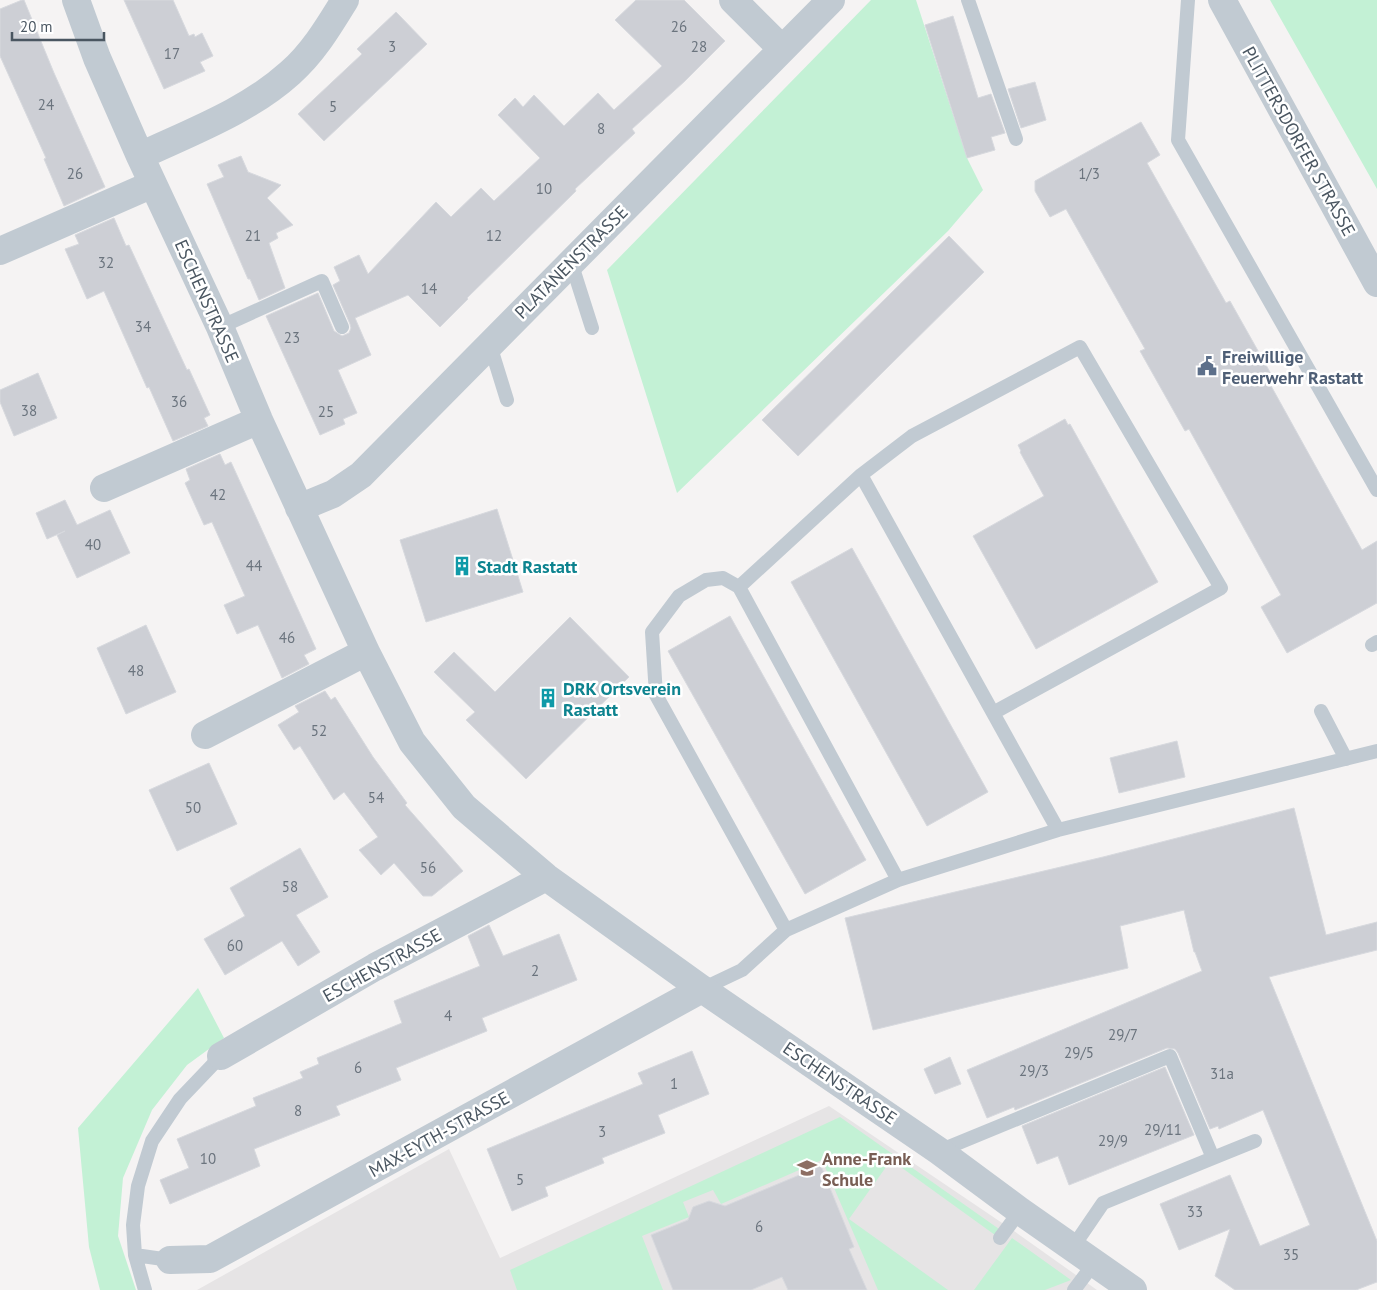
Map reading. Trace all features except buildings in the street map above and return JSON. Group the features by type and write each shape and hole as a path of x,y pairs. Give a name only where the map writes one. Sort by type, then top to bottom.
{"street":[{"name":"ESCHENSTRASSE","path":"76,0 97,58 140,156 220,327 260,420 366,652 412,742 464,807 546,877 702,989 939,1152 1133,1290"},
{"path":"140,156 214,122 258,97 290,73 321,38 345,0"},
{"path":"734,0 782,49"},
{"name":"PLATANENSTRASSE","path":"300,508 332,494 361,475 831,0"},
{"name":"PLITTERSDORFER STRASSE","path":"1222,0 1377,283"},
{"path":"0,251 153,184"},
{"path":"104,488 260,420"},
{"path":"205,735 366,652"},
{"name":"ESCHENSTRASSE","path":"221,1056 375,967 546,877"},
{"name":"MAX-EYTH-STRASSE","path":"170,1260 210,1259 702,989"}],"lane":[{"path":"968,0 1016,139"},
{"path":"1188,0 1178,140 1377,490"},
{"path":"572,262 592,328"},
{"path":"220,327 322,281 342,327"},
{"path":"490,345 506,400"},
{"path":"739,587 862,475 912,436 1080,347 1221,588 993,713"},
{"path":"862,475 1058,830"},
{"path":"786,930 656,695 652,632 679,596 706,580 723,578 739,587 898,880"},
{"path":"1321,711 1346,758"},
{"path":"702,989 742,970 786,930 898,880 1058,830 1377,751"},
{"path":"145,1290 135,1255 133,1225 138,1186 152,1141 180,1098 221,1056"},
{"path":"939,1152 1170,1056 1213,1158"},
{"path":"1074,1290 1084,1255 1103,1203 1256,1141"},
{"path":"1000,1238 1020,1211"},
{"path":"135,1255 170,1260"}],"shaded area":[{"name":"Anne-Frank Schule","path":"829,1106 1014,1231 1097,1290 197,1290 449,1149 500,1258"}],"green space":[{"path":"871,0 916,0 967,158 983,190 948,231 677,493 607,270"},
{"path":"1270,0 1377,0 1377,189"},
{"path":"198,988 224,1038 187,1065 152,1110 123,1178 118,1236 136,1290 100,1290 89,1247 78,1128"},
{"path":"840,1117 999,1229 995,1235 891,1160 849,1219 948,1290 878,1290 822,1160 721,1204 713,1190 683,1202 689,1217 642,1236 663,1290 517,1290 510,1270"},
{"path":"1012,1238 1071,1280 1045,1290 974,1290"}],"place":[{"name":"Freiwillige Feuerwehr Rastatt","path":"1207,366"},
{"name":"Stadt Rastatt","path":"462,566"},
{"name":"DRK Ortsverein Rastatt","path":"548,698"},
{"name":"Anne-Frank Schule","path":"807,1168"}]}
